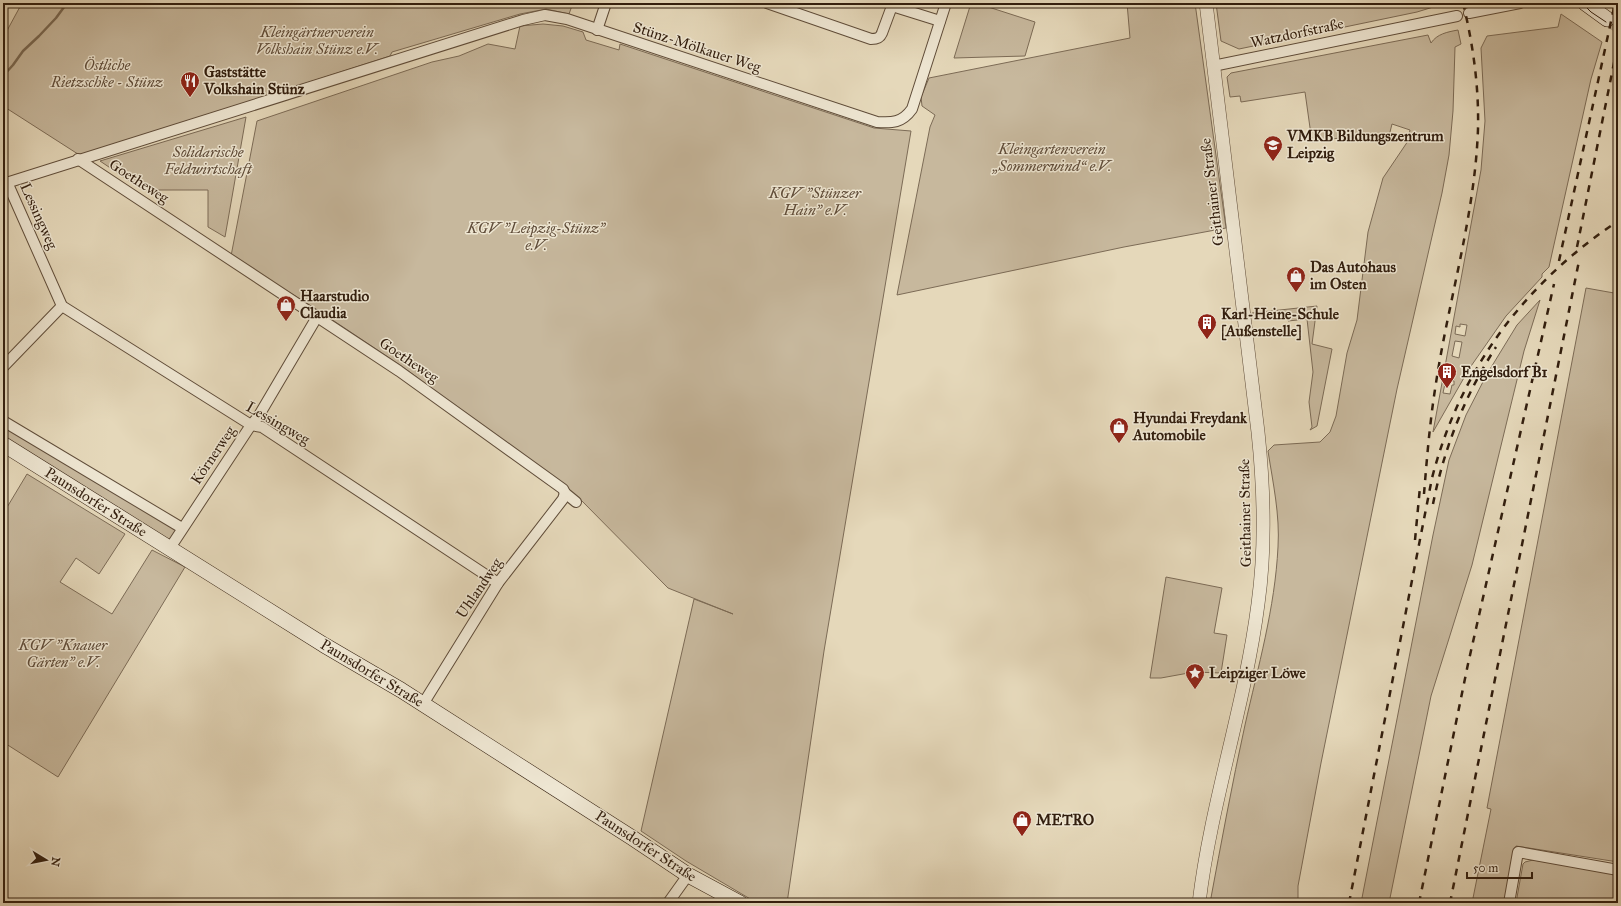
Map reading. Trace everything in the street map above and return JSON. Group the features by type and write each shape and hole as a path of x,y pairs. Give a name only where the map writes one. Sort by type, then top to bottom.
{"main road":[{"path":"1585,3 1607,19"},
{"name":"Paunsdorfer Straße","path":"3,444 324,645 423,704 688,875 740,903"}],"street":[{"path":"597,30 606,3"},
{"path":"767,3 871,39 880,37 892,4 940,21 946,3"},
{"name":"Geithainer Straße","path":"1199,903 1202,875 1235,726 1253,634 1260,583 1263,537 1262,485 1258,432 1206,3"},
{"path":"1469,13 1520,3"},
{"name":"Stünz-Mölkauer Weg","path":"5,183 523,20 545,15 556,16 877,122 890,123 899,121 908,115 912,109 940,21"},
{"name":"Watzdorfstraße","path":"1213,66 1457,16"},
{"name":"Goetheweg","path":"78,159 317,317 457,412 518,458 563,489 565,493 576,502"},
{"name":"Lessingweg","path":"5,183 62,306 251,425 262,427 498,583"},
{"path":"3,367 62,306"},
{"name":"Körnerweg","path":"170,548 251,425 258,418 317,317"},
{"name":"Paunsdorfer Straße","path":"3,421 182,528"},
{"name":"Uhlandweg","path":"423,704 498,583 564,499 565,493"},
{"path":"1509,903 1518,852 1618,870"},
{"path":"668,903 688,875"},
{"name":"Geithainer Straße","path":"1190,903 1202,875"}],"green space":[{"name":"Östliche Rietzschke - Stünz","path":"22,3 573,3 569,14 546,9 520,14 392,52 390,56 81,156 3,106 3,38"},
{"path":"971,3 976,3 1035,22 1025,56 954,58"},
{"name":"Kleingartenverein „Sommerwind“ e.V.","path":"1127,3 1195,3 1226,228 1124,247 897,295 930,127 935,115 922,106 921,97 929,78 1130,38"},
{"path":"1216,3 1443,4 1417,12 1239,49 1221,41"},
{"path":"1561,14 1602,42 1591,79 1549,267 1542,274 1542,277 1506,316 1469,369 1433,432 1481,170 1485,121 1481,48 1487,36 1558,27","holes":["1460,324 1467,325 1465,336 1455,334 1456,326 1460,327","1455,341 1462,342 1459,358 1452,356","1446,379 1454,381 1450,394 1443,393"]},
{"path":"543,24 563,26 583,32 586,40 619,50 620,44 874,128 911,131 824,651 787,903 757,903 686,861 641,831 694,599 733,614 668,588 581,500 403,367 316,309 231,256 257,121 432,62 459,56 488,44 515,49 520,26"},
{"path":"1458,30 1461,44 1455,47 1453,111 1449,155 1442,193 1397,389 1321,763 1298,886 1298,903 1210,903 1245,725 1270,615 1276,570 1278,523 1276,499 1268,451 1274,445 1320,442 1330,432 1336,416 1347,353 1357,320 1368,232 1383,178 1408,141 1410,130 1392,124 1388,140 1346,137 1312,142 1305,92 1241,102 1240,96 1230,97 1227,77 1231,73 1428,35 1431,43 1439,35"},
{"name":"Solidarische Feldwirtschaft","path":"246,117 225,237 208,227 208,190 143,190 100,161"},
{"path":"1618,286 1618,862 1516,846 1505,903 1472,903 1491,809 1487,808 1586,288 1614,293"},
{"path":"1540,300 1524,351 1472,565 1431,696 1389,903 1361,903 1449,460 1466,415 1487,374 1517,325"},
{"path":"1317,306 1312,344 1332,349 1317,426 1310,430 1312,427 1309,402 1313,372 1307,319 1288,321 1287,312 1252,316 1252,313"},
{"path":"3,421 182,528 170,548 3,444"},
{"name":"KGV \"Knauer Gärten\" e.V.","path":"27,474 125,534 99,574 76,558 60,582 112,614 152,550 185,567 58,777 3,742 3,514"},
{"path":"1166,577 1222,588 1214,633 1227,635 1221,673 1194,672 1161,678 1150,678"},
{"path":"1533,860 1618,873 1618,903 1516,903 1523,864"}],"waterway":[{"path":"3,76 23,51 56,18 67,3"}],"tunnel":[{"path":"1607,19 1618,25"}],"tram line":[{"path":"1582,3 1591,12 1606,22"}],"railway":[{"path":"1424,494 1430,425 1436,383 1441,351 1467,225 1476,161 1478,129 1476,81 1470,34 1463,3"},
{"path":"1559,261 1615,3"},
{"path":"1577,247 1618,43"},
{"path":"1349,903 1432,478 1444,438 1460,401 1479,365 1501,332 1526,301 1554,272 1584,245 1618,221"},
{"path":"1450,903 1579,261"},
{"path":"1419,903 1468,664 1554,284"},
{"path":"1433,504 1443,463 1457,422 1465,403 1496,347"},
{"path":"1415,540 1420,487"}],"place":[{"name":"Gaststätte Volkshain Stünz","path":"190,98"},
{"name":"VMKB Bildungszentrum Leipzig","path":"1273,162"},
{"name":"Das Autohaus im Osten","path":"1296,293"},
{"name":"Haarstudio Claudia","path":"286,322"},
{"name":"Karl-Heine-Schule [Außenstelle]","path":"1207,340"},
{"name":"Engelsdorf B1","path":"1447,389"},
{"name":"Hyundai Freydank Automobile","path":"1119,444"},
{"name":"Leipziger Löwe","path":"1195,690"},
{"name":"METRO","path":"1022,837"}],"park label":[{"name":"Kleingärtnerverein Volkshain Stünz e.V.","path":"317,40"},
{"name":"KGV \"Stünzer Hain\" e.V.","path":"815,202"},
{"name":"KGV \"Leipzig-Stünz\" e.V.","path":"536,236"}]}
